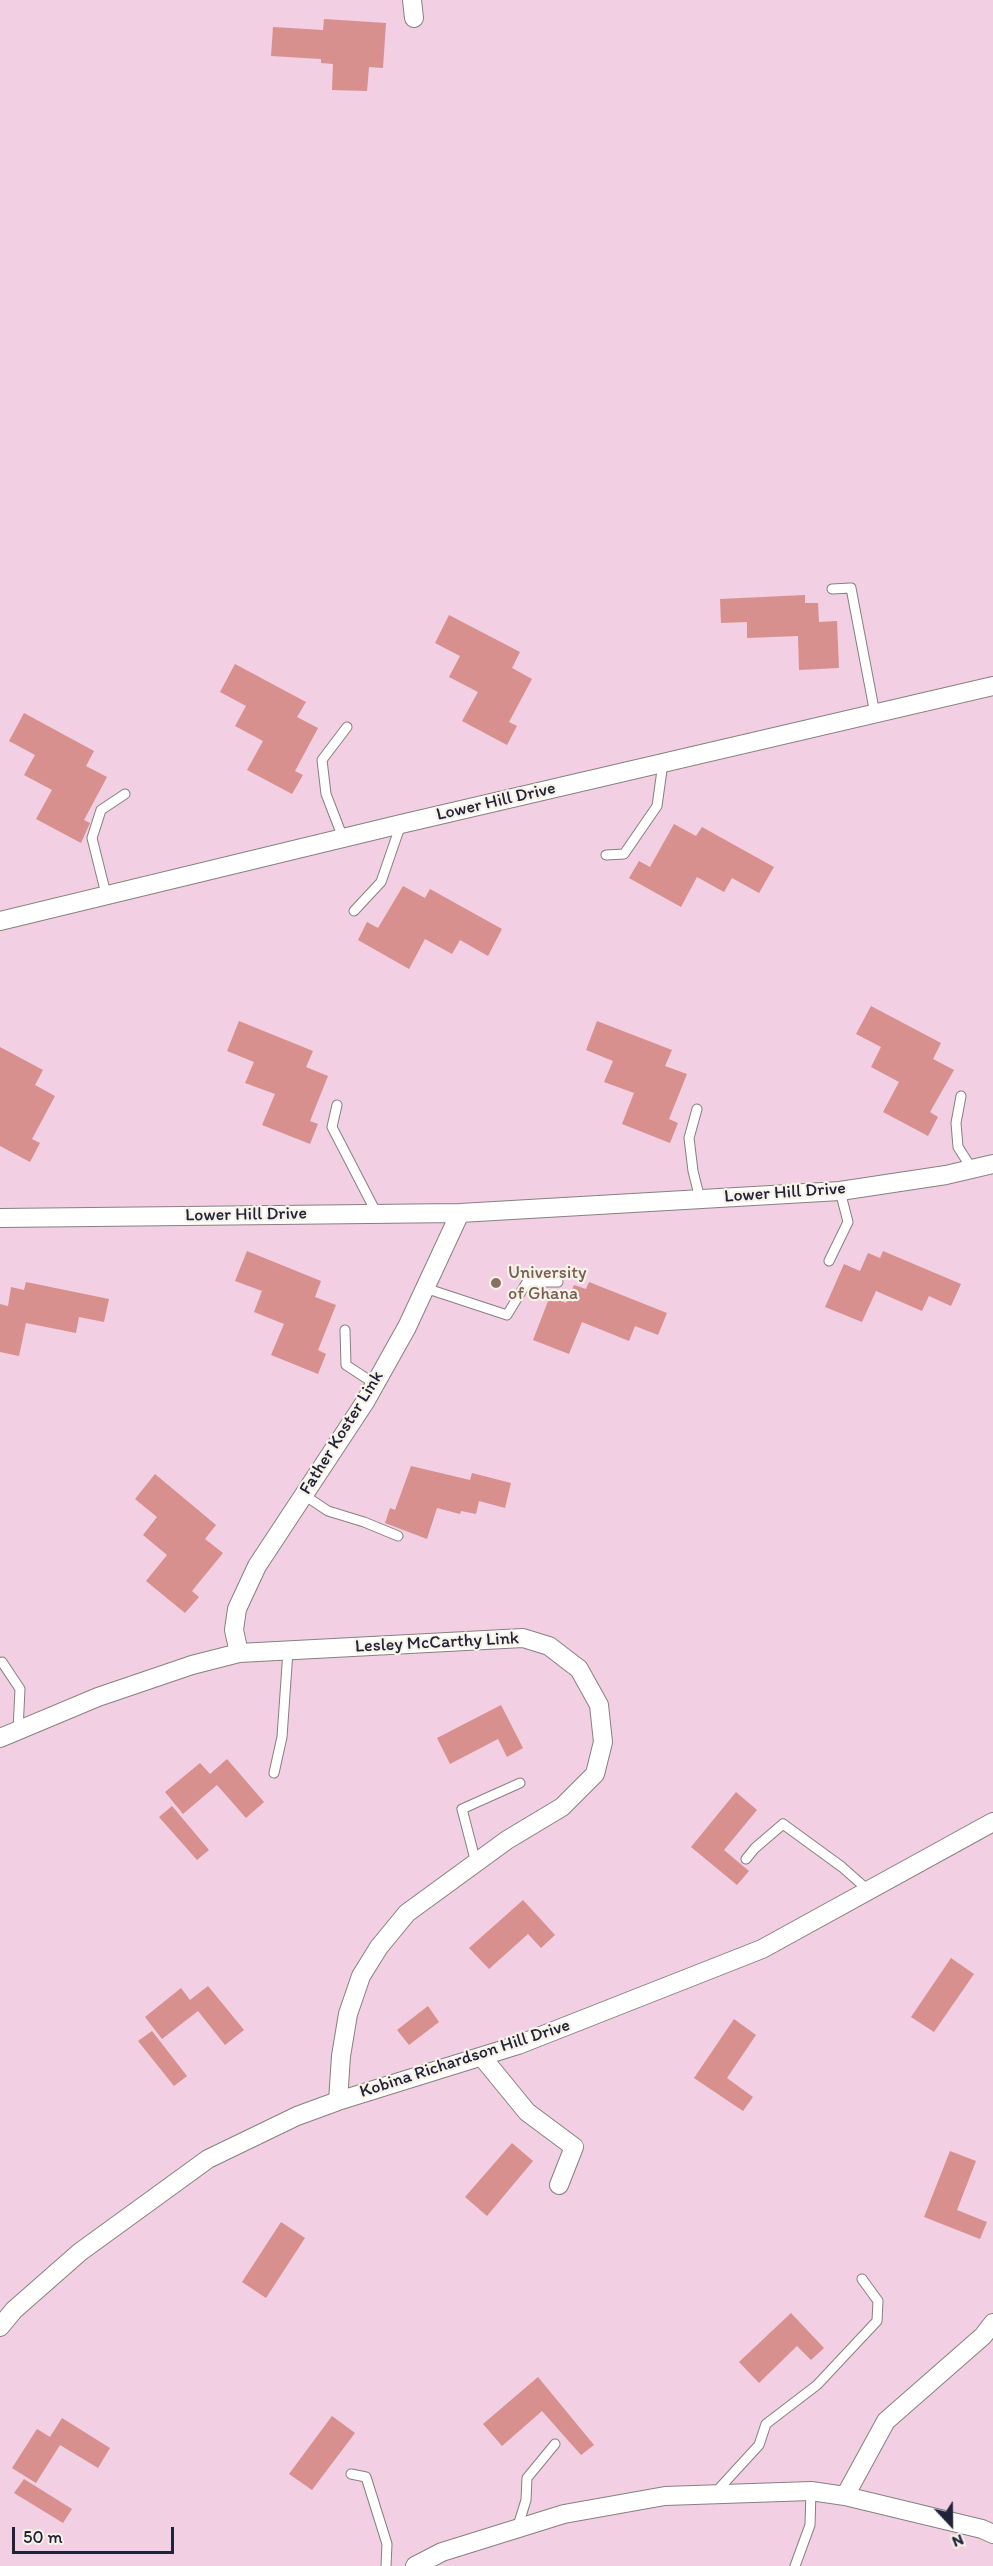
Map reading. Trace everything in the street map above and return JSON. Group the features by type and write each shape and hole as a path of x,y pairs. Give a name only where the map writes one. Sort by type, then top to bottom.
{"street":[{"name":"Lower Hill Drive","path":"0,921 401,824 993,686"},
{"name":"Lower Hill Drive","path":"0,1218 460,1213 840,1191 993,1164"},
{"name":"Father Koster Link","path":"238,1653 234,1629 237,1609 257,1566 375,1384 425,1288 460,1213"},
{"name":"Lesley McCarthy Link","path":"0,1737 98,1697 192,1665 238,1653 523,1638 549,1646 579,1669 598,1705 603,1742 595,1774 562,1807 507,1840 407,1913 379,1947 361,1976 348,2014 341,2056 338,2101"},
{"name":"Kobina Richardson Hill Drive","path":"0,2327 14,2310 80,2252 208,2159 297,2116 518,2045 762,1949 993,1822"},
{"path":"482,2057 527,2112 574,2147 559,2185"},
{"path":"845,2496 886,2421 983,2336 993,2323"},
{"path":"415,2566 442,2552 564,2514 654,2498 715,2493 763,2494 811,2491 845,2496 982,2529 993,2534"}],"lane":[{"path":"832,589 850,588 875,714"},
{"path":"343,838 326,794 322,760 347,727"},
{"path":"606,855 624,854 657,806 663,763"},
{"path":"106,894 93,838 101,810 125,794"},
{"path":"354,911 381,882 401,824"},
{"path":"961,1096 956,1123 958,1147 972,1169"},
{"path":"337,1105 332,1127 377,1214"},
{"path":"697,1109 689,1138 693,1171 700,1199"},
{"path":"829,1261 848,1222 840,1191"},
{"path":"425,1288 507,1315 527,1282 558,1282"},
{"path":"345,1330 346,1365 375,1384"},
{"path":"304,1495 328,1511 398,1536"},
{"path":"274,1773 282,1737 288,1651"},
{"path":"2,1662 20,1689 18,1730"},
{"path":"476,1863 462,1809 520,1783"},
{"path":"746,1859 755,1848 783,1824 842,1867 868,1890"},
{"path":"715,2493 759,2445 766,2424 817,2385 877,2321 878,2301 862,2279"},
{"path":"517,2529 526,2499 527,2478 555,2444"},
{"path":"351,2474 366,2477 387,2544 386,2566"},
{"path":"795,2566 810,2525 811,2491"}],"shaded area":[{"name":"University of Ghana","path":"0,0 993,0 993,2566 0,2566"}],"building":[{"path":"324,19 386,23 383,68 369,67 367,91 332,90 333,64 321,63 321,59 271,56 273,27 323,30"},
{"path":"805,595 805,603 818,603 819,622 837,621 839,668 799,670 798,636 747,638 747,622 721,623 720,599"},
{"path":"449,615 520,652 512,668 532,679 509,722 517,726 507,745 462,721 478,692 449,677 460,656 435,643"},
{"path":"235,664 306,702 297,717 318,728 295,771 303,775 292,794 247,770 263,741 235,726 246,706 220,692"},
{"path":"24,713 94,751 86,766 107,777 84,820 90,823 81,843 36,819 52,790 24,775 35,755 9,741"},
{"path":"674,824 696,836 702,827 774,867 759,893 732,878 724,892 697,877 681,907 629,878 639,861 650,867"},
{"path":"403,886 425,898 430,889 502,929 488,956 460,940 452,954 425,939 409,969 358,940 367,922 378,928"},
{"path":"871,1006 941,1043 933,1059 954,1070 930,1112 938,1117 928,1136 883,1112 899,1082 871,1067 881,1047 856,1034"},
{"path":"239,1021 313,1051 306,1067 328,1076 310,1121 318,1124 310,1144 262,1125 275,1094 245,1083 254,1062 227,1051"},
{"path":"597,1021 672,1050 665,1066 687,1074 669,1119 678,1123 670,1143 622,1124 634,1093 604,1082 613,1061 586,1050"},
{"path":"0,1047 43,1070 35,1085 55,1096 32,1139 40,1143 30,1162 0,1146"},
{"path":"247,1251 321,1281 315,1297 336,1305 318,1350 326,1354 318,1374 271,1355 284,1324 254,1312 262,1291 235,1281"},
{"path":"883,1251 961,1284 951,1306 929,1296 922,1311 876,1291 862,1322 825,1307 844,1264 860,1271 868,1253 880,1258"},
{"path":"26,1282 109,1299 104,1322 79,1317 76,1333 26,1323 19,1356 0,1352 0,1304 8,1306 11,1287 24,1290"},
{"path":"589,1282 667,1313 658,1335 635,1326 629,1341 582,1322 569,1354 533,1340 550,1296 566,1303 574,1285 586,1289"},
{"path":"411,1466 470,1480 472,1473 511,1483 505,1508 479,1501 476,1514 461,1511 460,1514 437,1508 427,1539 385,1523 390,1508 395,1510"},
{"path":"155,1474 216,1525 205,1539 223,1553 192,1591 199,1597 185,1613 146,1581 167,1555 143,1535 157,1517 135,1499"},
{"path":"501,1705 523,1748 507,1757 498,1739 450,1764 437,1738"},
{"path":"227,1759 264,1802 246,1818 217,1785 183,1814 165,1792 200,1763 210,1774"},
{"path":"736,1792 757,1810 724,1850 749,1871 737,1885 691,1847"},
{"path":"172,1806 209,1850 197,1860 159,1817"},
{"path":"523,1900 555,1935 541,1948 528,1934 489,1969 469,1948"},
{"path":"951,1958 974,1974 934,2032 911,2017"},
{"path":"208,1986 244,2030 225,2045 198,2011 162,2039 145,2017 181,1988 190,2000"},
{"path":"428,2006 439,2022 409,2045 397,2030"},
{"path":"734,2019 756,2035 727,2078 753,2097 743,2111 694,2078"},
{"path":"152,2031 187,2076 174,2086 138,2041"},
{"path":"512,2143 533,2161 487,2216 465,2197"},
{"path":"950,2151 976,2161 957,2210 987,2222 980,2239 924,2217"},
{"path":"281,2222 305,2238 266,2298 242,2282"},
{"path":"791,2313 824,2348 811,2360 797,2346 759,2383 739,2362"},
{"path":"538,2377 594,2445 581,2455 542,2411 502,2446 483,2424"},
{"path":"332,2416 355,2433 312,2490 289,2474"},
{"path":"62,2418 110,2448 98,2468 60,2445 36,2483 12,2468 37,2429 50,2437"},
{"path":"24,2479 72,2509 63,2523 14,2493"}],"place":[{"name":"University of Ghana","path":"496,1283"}]}
